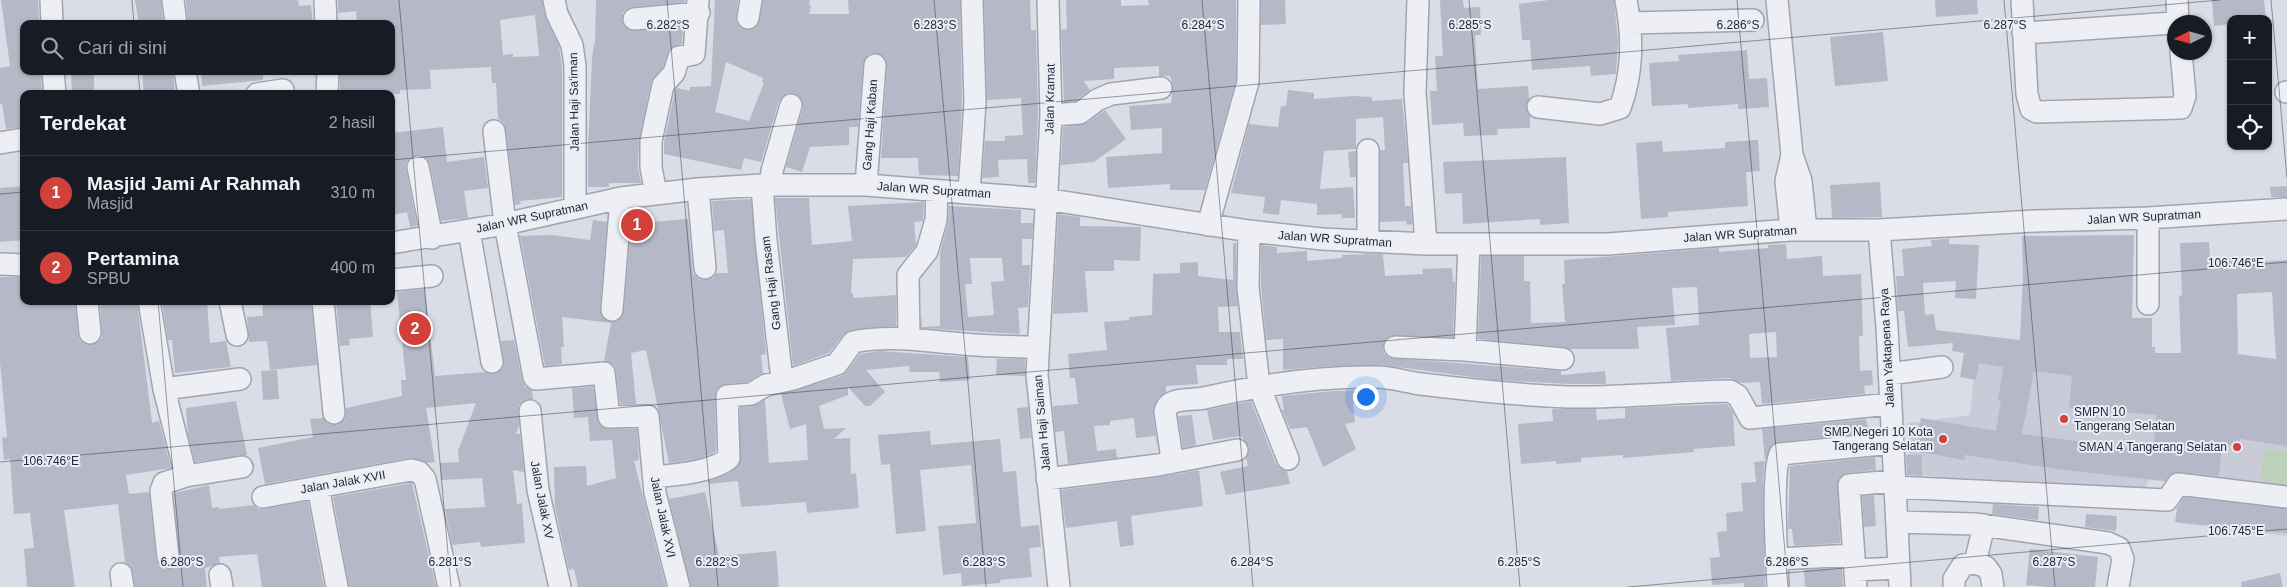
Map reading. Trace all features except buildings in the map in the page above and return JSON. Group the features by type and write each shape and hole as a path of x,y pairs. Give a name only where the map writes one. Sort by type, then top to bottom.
{"street":[{"path":"51,0 52,20"},
{"path":"173,0 176,20"},
{"path":"326,0 326,20"},
{"name":"Jalan Haji Sa'iman","path":"554,0 572,45 575,66 575,208"},
{"path":"969,192 975,102 972,0"},
{"name":"Jalan Kramat","path":"1045,199 1051,115 1048,0"},
{"path":"1208,225 1248,82 1249,0"},
{"path":"1418,0 1416,93 1426,244"},
{"path":"1538,107 1600,114 1620,108 1628,85 1631,57 1630,23 1626,0"},
{"path":"1777,0 1792,155 1801,181 1798,230"},
{"path":"2022,0 2027,94 2031,109 2037,112 2181,108 2185,96 2182,60"},
{"path":"2177,0 2178,15"},
{"path":"634,19 699,6 694,54 679,58 674,73 663,85 651,140 651,167 656,194"},
{"path":"1630,23 1753,20"},
{"path":"2023,33 2167,23"},
{"name":"Gang Haji Kaban","path":"866,185 875,66"},
{"path":"53,75 55,90"},
{"path":"186,75 188,90"},
{"path":"328,75 328,90"},
{"path":"1051,115 1080,113 1097,100 1111,94 1161,88"},
{"name":"Gang Haji Rasam","path":"782,380 766,240 766,185 772,171 791,105"},
{"path":"494,132 505,224"},
{"path":"0,143 20,140"},
{"path":"1368,150 1368,242"},
{"path":"418,166 432,238"},
{"name":"Jalan WR Supratman","path":"395,243 432,238 505,224 621,198 698,188 766,185 866,185 969,192 1045,199 1249,231 1322,239 1426,244 1608,244 1798,230 1879,230 2035,221 2148,218 2287,209"},
{"path":"698,188 705,268"},
{"path":"909,337 908,274 927,251 936,220 937,191"},
{"path":"612,310 621,198"},
{"name":"Jalan Haji Saiman","path":"1045,199 1038,348 1038,398 1060,587"},
{"path":"2148,218 2148,304"},
{"name":"Jalan Jalak XVI","path":"505,224 534,377 536,379 604,373 609,417 643,414 648,416 655,492 679,587"},
{"path":"469,230 492,362"},
{"name":"Jalan Yaktapena Raya","path":"1879,230 1900,577"},
{"path":"1249,231 1248,287 1259,386 1288,459"},
{"path":"1465,350 1468,244"},
{"path":"0,263 20,265"},
{"path":"395,280 432,276"},
{"path":"87,305 90,333"},
{"path":"150,305 164,389 186,476"},
{"path":"231,305 237,335"},
{"path":"323,305 334,413"},
{"path":"654,477 692,472 723,464 729,458 726,396 752,394 766,385 782,380 794,379 837,364 853,342 873,338 909,337 974,345 1038,348"},
{"path":"1395,347 1465,350 1563,359"},
{"path":"1889,374 1942,367"},
{"path":"1170,463 1171,452 1165,412 1166,406 1170,402 1201,399 1259,386 1347,378 1378,377 1419,384 1519,395 1571,397 1730,390 1738,396 1750,418 1890,404"},
{"path":"164,389 240,379"},
{"name":"Jalan Jalak XV","path":"530,412 538,490 560,587"},
{"path":"1778,587 1777,466 1780,454 1892,444"},
{"path":"1047,479 1170,463 1237,450"},
{"path":"168,557 162,486 164,483 186,476 242,467"},
{"name":"Jalan Jalak XVII","path":"264,497 411,470 421,474 425,479 449,587"},
{"path":"1855,571 1849,485 1894,484 2167,500 2178,484 2287,497"},
{"path":"318,487 337,587"},
{"path":"1897,522 1984,525 2108,543 2119,548 2123,559 2118,587"},
{"path":"1975,563 1984,525"},
{"path":"1777,558 1900,577"},
{"path":"1954,587 1954,579 1963,565 1975,563 1986,567 1991,574 1992,587"}],"shaded area":[{"path":"1978,337 2079,351 2287,362 2287,536 2177,523 2182,483 2149,480 2140,499 1910,474 1908,423 1970,415"}],"green space":[{"path":"2264,449 2287,452 2287,488 2260,485"}],"place":[{"name":"Masjid Jami Ar Rahmah","path":"637,225"},
{"name":"Pertamina","path":"415,329"},
{"name":"SMPN 10 Tangerang Selatan","path":"2064,419"},
{"name":"SMP Negeri 10 Kota Tangerang Selatan","path":"1943,439"},
{"name":"SMAN 4 Tangerang Selatan","path":"2237,447"}]}
